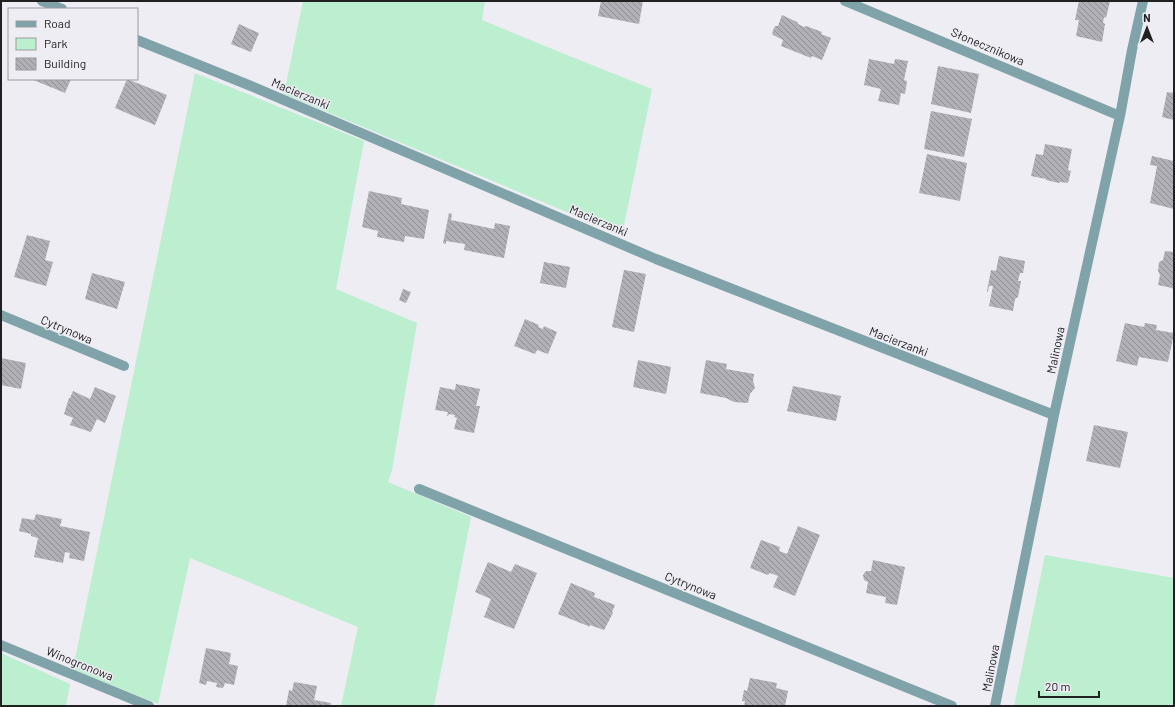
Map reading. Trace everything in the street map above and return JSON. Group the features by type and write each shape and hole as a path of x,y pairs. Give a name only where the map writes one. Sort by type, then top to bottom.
{"street":[{"path":"42,1 60,8"},
{"name":"Słonecznikowa","path":"845,1 1120,116"},
{"name":"Malinowa","path":"995,706 1054,415 1120,116 1143,1"},
{"name":"Macierzanki","path":"138,40 258,89 656,259 1054,415"},
{"name":"Cytrynowa","path":"1,315 124,366"},
{"name":"Cytrynowa","path":"419,489 952,706"},
{"name":"Winogronowa","path":"1,645 149,706"}],"green space":[{"path":"303,1 485,1 482,20 652,89 622,235 284,94"},
{"path":"195,73 364,141 336,289 417,323 392,470 388,482 471,517 434,706 341,706 358,627 190,558 158,704 73,669"},
{"path":"1045,555 1174,578 1174,706 1014,706"},
{"path":"1,653 70,684 66,706 1,706"}],"building":[{"path":"601,1 643,1 639,24 598,16"},
{"path":"1079,1 1110,1 1106,18 1104,17 1103,23 1105,24 1102,42 1076,36 1079,20 1075,20"},
{"path":"782,15 804,27 806,26 822,32 821,34 831,38 822,60 812,56 811,58 781,46 783,40 772,33 775,26 778,26"},
{"path":"239,24 259,33 251,52 231,44"},
{"path":"869,59 894,64 895,59 908,61 904,80 907,81 905,94 901,93 899,105 878,101 881,89 864,85"},
{"path":"938,66 979,74 971,113 931,104"},
{"path":"33,80 71,80 65,93"},
{"path":"127,80 167,95 155,125 115,108"},
{"path":"1167,92 1174,93 1174,120 1162,117"},
{"path":"931,111 972,119 964,157 924,149"},
{"path":"1045,144 1072,149 1068,170 1071,171 1068,183 1059,183 1031,176 1036,154 1043,155"},
{"path":"927,154 967,163 960,201 919,193"},
{"path":"1152,156 1174,161 1174,209 1150,203 1157,166 1150,165"},
{"path":"369,191 402,198 401,204 429,210 424,239 405,236 404,242 377,237 378,231 362,227"},
{"path":"449,213 452,214 451,220 494,229 495,223 510,226 504,258 464,250 465,244 446,241 446,244 443,243"},
{"path":"27,235 50,241 45,260 53,262 46,286 14,277"},
{"path":"1165,251 1174,252 1174,291 1172,288 1158,285 1160,275 1158,271 1159,262 1163,260"},
{"path":"999,256 1025,261 1023,273 1020,273 1018,281 1021,281 1018,297 1015,299 1013,311 989,306 993,286 989,286 988,292 987,291 991,270 996,271"},
{"path":"544,262 570,267 566,288 540,283"},
{"path":"624,270 646,274 634,332 612,327"},
{"path":"92,273 125,282 117,309 85,299"},
{"path":"403,289 411,292 406,303 399,300"},
{"path":"525,319 539,325 538,327 543,329 544,326 557,332 548,354 537,350 535,354 514,346"},
{"path":"1125,323 1144,327 1145,323 1157,325 1156,330 1174,333 1168,362 1139,357 1137,366 1116,361"},
{"path":"1,358 26,363 21,389 1,385"},
{"path":"638,360 671,367 666,394 633,387"},
{"path":"706,360 727,364 726,369 754,374 753,381 755,388 750,394 748,403 734,402 726,398 700,393"},
{"path":"456,384 480,389 476,406 480,406 474,433 454,429 457,418 454,417 455,415 449,414 447,416 448,412 435,410 440,387 455,390"},
{"path":"793,386 841,396 836,421 787,411"},
{"path":"95,387 116,396 105,423 97,419 91,432 70,425 73,418 64,414 73,391 90,399"},
{"path":"1094,425 1128,432 1120,468 1086,461"},
{"path":"36,514 62,519 60,526 90,532 84,561 69,558 70,553 65,552 63,563 34,557 38,538 31,536 31,534 19,531 22,518 34,520"},
{"path":"798,526 820,535 795,596 773,587 778,576 770,573 768,575 750,568 761,540 780,547 779,551 787,554"},
{"path":"873,560 905,567 897,605 885,603 886,597 866,593 868,582 864,580 863,575 866,571 871,571"},
{"path":"488,562 511,572 515,564 537,573 514,629 484,617 491,599 475,592"},
{"path":"571,583 595,593 594,597 615,605 612,612 613,613 604,630 590,625 589,627 558,614"},
{"path":"206,648 231,653 229,664 238,666 234,685 225,683 223,688 216,687 217,683 207,681 206,685 199,683"},
{"path":"750,678 777,683 776,688 788,691 785,706 744,706 745,701 742,701 744,690 747,691"},
{"path":"294,682 317,686 314,700 331,703 330,706 286,706 289,690 292,691"}]}
